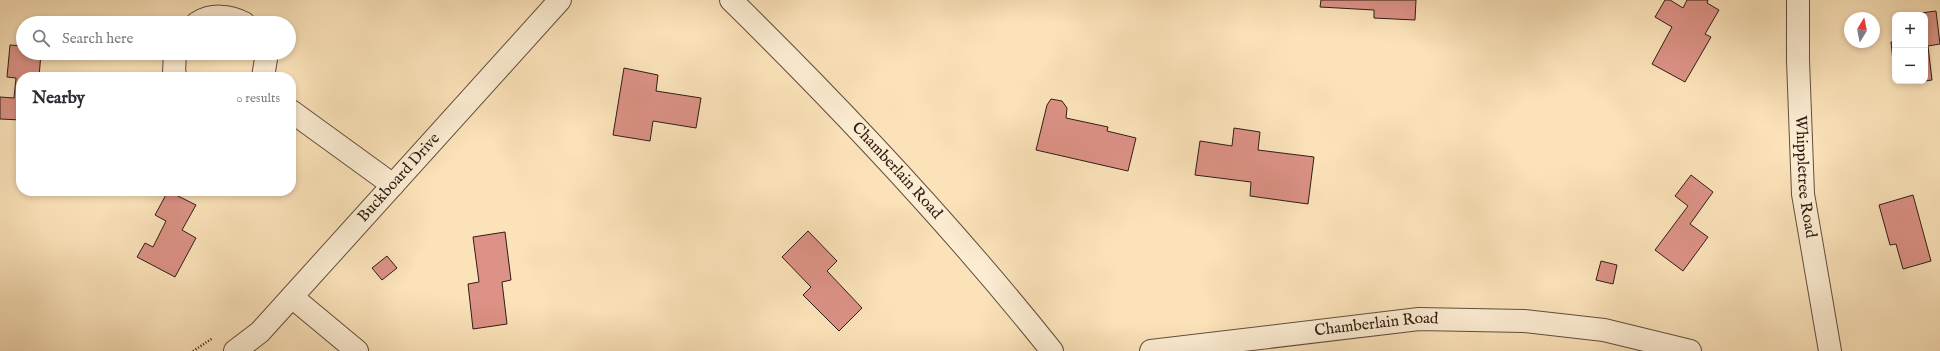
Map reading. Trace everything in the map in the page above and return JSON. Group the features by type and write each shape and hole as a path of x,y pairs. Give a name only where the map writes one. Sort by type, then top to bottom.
{"street":[{"name":"Buckboard Drive","path":"235,351 260,332 560,0"},
{"name":"Chamberlain Road","path":"731,0 810,78 928,206 995,280 1052,351"},
{"name":"Whippletree Road","path":"1798,0 1798,60 1803,194 1830,351"},
{"path":"174,72 175,60"},
{"path":"265,72 266,60"},
{"path":"296,115 393,185"},
{"path":"292,297 357,351"},
{"name":"Chamberlain Road","path":"1151,351 1419,319 1524,321 1604,330 1690,351"}],"building":[{"path":"1321,0 1416,0 1415,20 1374,18 1374,10 1320,7"},
{"path":"1665,0 1670,0 1683,8 1687,0 1708,0 1707,3 1719,10 1705,34 1711,37 1685,82 1652,64 1672,27 1655,17"},
{"path":"1936,11 1940,44 1928,46 1928,12"},
{"path":"10,45 16,45 16,60 40,60 39,72 16,72 16,78 7,77"},
{"path":"1928,46 1932,80 1928,81"},
{"path":"624,68 658,75 656,91 701,98 696,128 653,121 650,141 613,135"},
{"path":"16,78 16,120 0,119 0,97 14,98"},
{"path":"1051,99 1062,101 1067,108 1066,118 1108,127 1107,131 1136,138 1128,171 1036,150 1047,105"},
{"path":"1234,128 1260,132 1258,150 1314,157 1308,204 1250,196 1251,182 1195,175 1200,141 1232,146"},
{"path":"1691,175 1713,192 1690,224 1708,237 1683,271 1655,250 1688,206 1675,196"},
{"path":"1913,195 1931,261 1903,269 1896,244 1890,245 1879,205"},
{"path":"165,196 178,196 196,205 182,230 196,238 175,277 137,257 145,243 153,247 166,221 155,215"},
{"path":"808,231 837,261 827,271 862,308 839,331 803,295 811,287 782,257"},
{"path":"505,232 511,280 502,282 507,324 473,329 468,284 479,282 473,237"},
{"path":"387,256 397,268 382,280 372,268"},
{"path":"1601,261 1617,265 1613,284 1596,280"}]}
